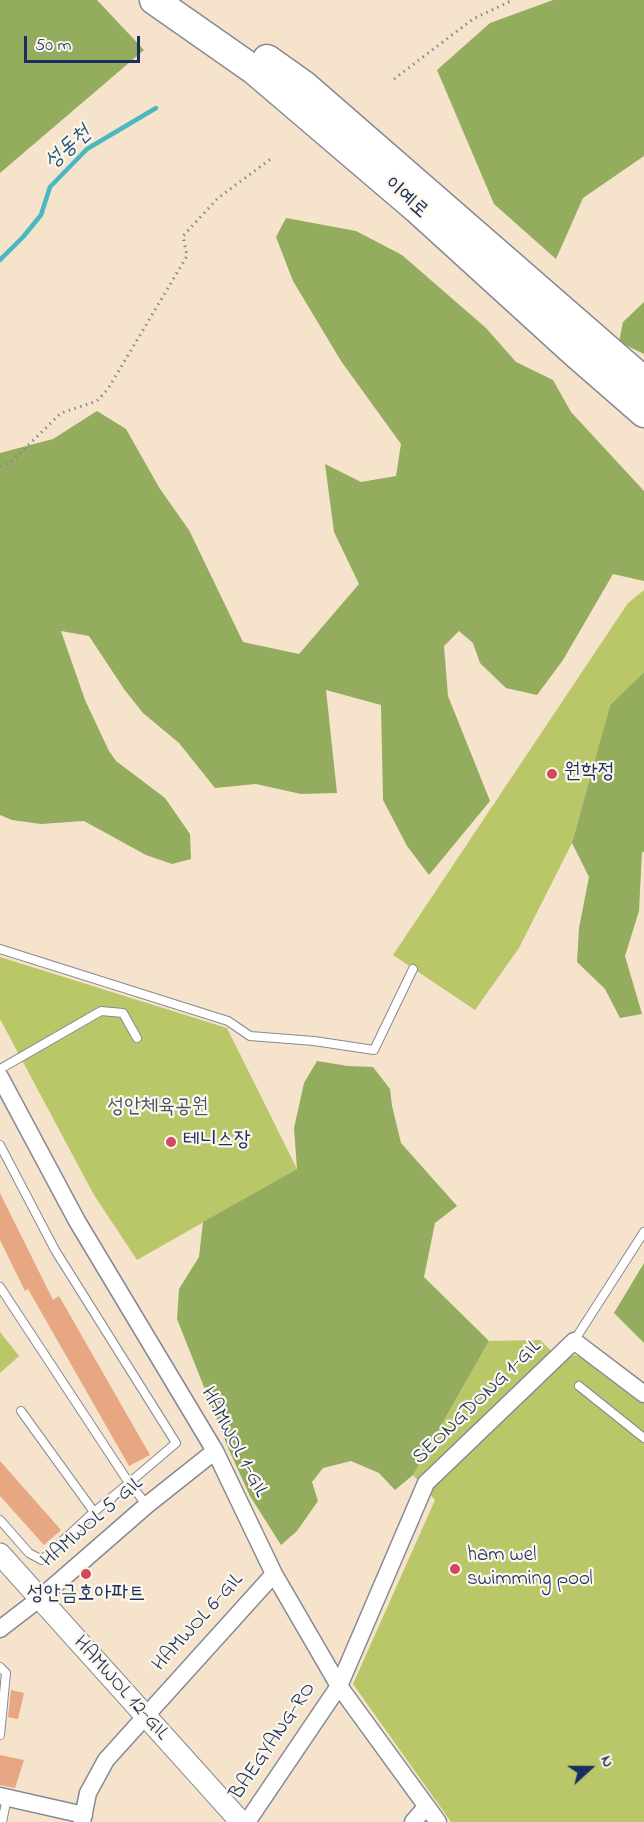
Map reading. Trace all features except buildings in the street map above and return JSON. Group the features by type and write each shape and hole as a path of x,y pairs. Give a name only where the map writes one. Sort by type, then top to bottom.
{"highway":[{"name":"이예로","path":"154,0 254,70 417,209 644,413"},
{"name":"이예로","path":"187,0 305,86 644,381"}],"street":[{"name":"HAMWOL 1-GIL","path":"0,1077 77,1221 215,1451 274,1574 339,1686 438,1822"},
{"path":"574,1341 644,1394"},
{"name":"SEONGDONG 1-GIL","path":"339,1686 426,1483 574,1341"},
{"name":"HAMWOL 5-GIL","path":"0,1629 215,1451"},
{"name":"HAMWOL 12-GIL","path":"0,1554 241,1822"},
{"name":"HAMWOL 6-GIL","path":"83,1818 88,1793 106,1760 274,1574"},
{"name":"BAEGYANG-RO","path":"247,1822 339,1686"},
{"path":"4,1797 83,1818"},
{"path":"413,1822 426,1808"}],"lane":[{"path":"0,949 228,1021 250,1036 314,1041 374,1050 413,969"},
{"path":"0,1069 101,1011 123,1013 136,1038"},
{"path":"0,1145 55,1250 176,1443 94,1512 42,1560 29,1553 0,1520"},
{"name":"SEONGDONG 1-GIL","path":"574,1341 644,1232"},
{"path":"0,1287 129,1483 147,1505"},
{"path":"579,1386 644,1438"},
{"path":"21,1411 94,1512"},
{"path":"0,1667 6,1673 0,1735"},
{"path":"2,1822 4,1797"}],"path":[{"path":"394,79 473,19 513,0"},
{"path":"0,466 10,463 61,413 97,400 108,389 187,256 183,236 218,198 272,158"}],"green space":[{"path":"0,0 97,0 144,50 0,173"},
{"path":"553,0 644,0 644,156 583,198 556,259 494,204 437,70 490,23"},
{"path":"286,218 356,231 402,255 486,328 516,362 553,380 571,412 644,491 644,581 613,574 563,660 537,695 506,688 480,663 473,643 459,631 444,646 448,696 490,801 429,875 407,846 383,800 381,705 326,690 337,793 301,794 256,784 215,788 179,743 143,713 89,636 61,631 85,700 109,751 116,761 165,798 190,834 191,859 172,864 146,855 84,821 41,824 12,820 0,815 0,453 53,439 97,411 126,429 160,489 189,530 243,642 299,654 359,584 334,532 325,464 361,482 396,476 401,444 341,361 293,281 276,237"},
{"path":"644,302 644,354 619,342 623,322"},
{"name":"원학정","path":"644,590 644,672 610,705 572,843 519,948 475,1010 393,955 628,603"},
{"path":"644,672 644,852 642,852 639,911 625,956 642,1014 620,1018 605,989 577,962 579,928 589,877 572,843 610,705"},
{"name":"성안체육공원","path":"0,957 227,1028 297,1169 137,1260 94,1195 0,1019"},
{"path":"317,1061 373,1067 390,1089 401,1143 457,1206 435,1223 424,1277 489,1341 413,1475 395,1490 379,1473 351,1461 323,1468 312,1482 318,1501 297,1531 281,1545 250,1496 229,1450 177,1319 179,1289 199,1257 203,1222 297,1169 294,1128 304,1083"},
{"path":"644,1263 644,1343 614,1313"},
{"path":"0,1332 19,1356 0,1373"},
{"path":"540,1340 562,1361 574,1355 589,1359 644,1402 644,1822 451,1822 353,1684 435,1500 413,1475 489,1341"}],"waterway":[{"name":"성동천","path":"0,260 41,215 50,187 87,149 156,108"}],"place":[{"name":"원학정","path":"552,774"},
{"name":"테니스장","path":"171,1142"},
{"name":"ham wel swimming pool","path":"455,1569"},
{"name":"성안금호아파트","path":"86,1574"}]}
